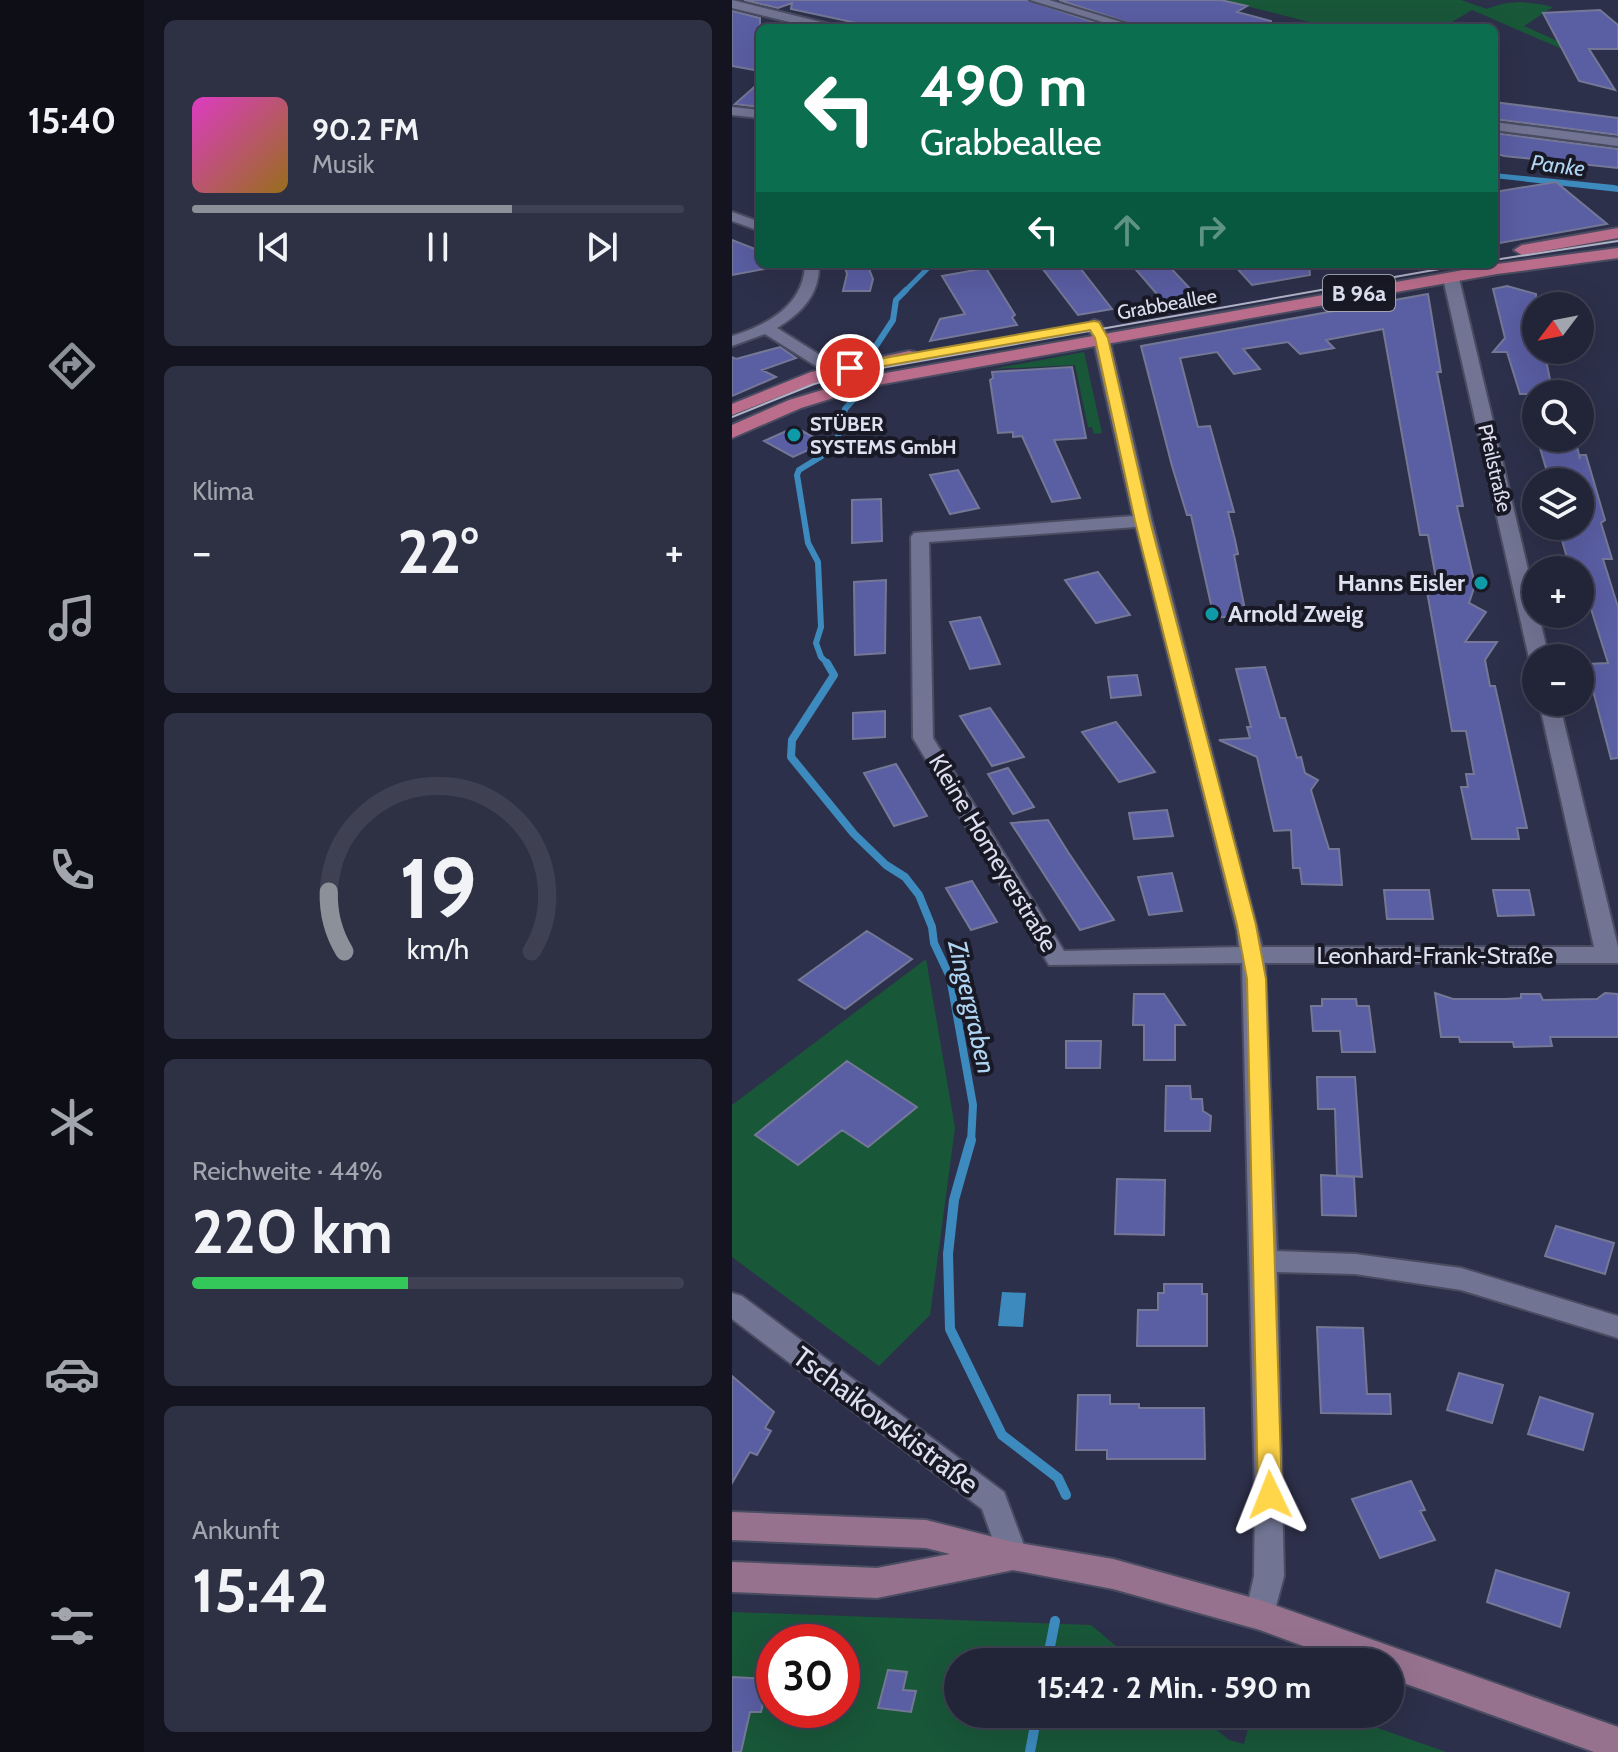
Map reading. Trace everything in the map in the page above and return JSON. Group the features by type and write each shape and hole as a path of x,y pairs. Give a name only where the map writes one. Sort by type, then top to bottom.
{"main road":[{"path":"1498,255 1618,233"},
{"name":"Grabbeallee","path":"1498,266 1618,253"},
{"name":"Grabbeallee","path":"732,410 798,382 834,371 1480,268"},
{"name":"Grabbeallee","path":"732,432 795,404 847,386 1098,331"},
{"path":"732,1526 926,1534 1013,1556 1113,1574 1260,1615 1618,1744"},
{"path":"732,1577 877,1583 1013,1556"}],"street":[{"path":"1036,0 1121,24"},
{"path":"732,4 813,24"},
{"path":"732,111 756,114"},
{"path":"1498,127 1618,142"},
{"path":"732,216 756,225"},
{"path":"732,341 766,328 799,304 813,277 812,268"},
{"name":"Pfeilstraße","path":"1449,271 1536,644"},
{"path":"766,328 834,371 847,386"},
{"path":"1098,331 1256,979 1269,1576 1260,1615"},
{"name":"Kleine Homeyerstraße","path":"1143,521 920,537 923,738 1057,959 1252,956"},
{"path":"1552,716 1612,955"},
{"name":"Leonhard-Frank-Straße","path":"1252,956 1612,955"},
{"path":"1264,1261 1355,1264 1461,1279 1618,1327"},
{"name":"Tschaikowskistraße","path":"732,1304 994,1501 1013,1556"}],"green space":[{"path":"1461,0 1487,9 1519,2 1536,4 1553,7 1524,26 1571,47 1562,49 1472,10 1449,24 1317,24 1227,1"},
{"path":"1084,352 1102,433 1094,434 1092,427 1088,427 1075,365 993,369"},
{"path":"926,959 955,1128 930,1315 879,1366 732,1257 732,1105"},
{"path":"732,1612 1091,1625 1118,1648 944,1648 944,1728 1215,1728 1229,1740 1244,1744 1248,1728 1378,1728 1446,1752 732,1752"}],"water":[{"path":"1498,173 1614,185 1618,186 1618,192 1498,178"},
{"path":"1002,1292 1026,1293 1023,1327 998,1326"}],"building":[{"path":"744,0 1027,0 1100,24 861,24 791,9 792,3 778,8"},
{"path":"1059,0 1221,0 1247,6 1237,12 1271,21 1271,24 1132,24"},
{"path":"1600,10 1618,25 1618,49 1589,49 1615,90 1579,81 1543,13"},
{"path":"732,11 760,18 760,24 756,24 756,70 732,66"},
{"path":"756,86 756,107 735,104"},
{"path":"1498,103 1618,118 1618,135 1498,120"},
{"path":"1498,134 1618,149 1618,168 1498,154"},
{"path":"1556,182 1607,224 1498,243 1498,191"},
{"path":"732,240 756,249 756,268 764,269 732,275"},
{"path":"845,268 869,268 873,279 870,291 843,291"},
{"path":"986,268 1015,315 1012,317 1017,325 930,341 940,319 965,314 942,276"},
{"path":"1042,268 1080,268 1112,309 1078,315"},
{"path":"1134,268 1171,268 1196,295 1162,300"},
{"path":"1237,268 1309,268 1310,275 1252,285"},
{"path":"1507,286 1529,292 1522,292 1522,364 1547,364 1550,380 1522,380 1522,394 1507,352 1493,352 1505,338 1493,289"},
{"path":"1428,294 1441,372 1437,372 1463,506 1457,506 1475,585 1469,603 1486,612 1465,642 1497,642 1485,660 1490,686 1495,686 1527,828 1517,828 1519,839 1472,839 1461,787 1468,787 1466,774 1474,774 1466,731 1452,731 1426,586 1435,586 1436,579 1428,535 1420,535 1383,329 1326,340 1334,348 1300,354 1288,342 1243,349 1260,369 1234,374 1217,352 1180,358 1198,427 1210,426 1234,512 1228,512 1238,554 1234,555 1246,615 1214,618 1191,515 1187,515 1172,466 1141,346"},
{"path":"780,347 796,358 762,370 776,377 732,396 732,357 736,359"},
{"path":"1072,367 1086,438 1054,440 1080,498 1052,502 1022,436 1013,437 1013,432 998,433 990,380 993,378 992,372"},
{"name":"STÜBER SYSTEMS GmbH","path":"795,427 824,443 793,457 764,441"},
{"path":"1541,452 1578,452 1580,459 1580,455 1586,455 1590,468 1546,468"},
{"path":"958,470 979,508 950,514 930,475"},
{"path":"1594,482 1605,520 1601,523 1612,559 1603,559 1618,607 1618,758 1611,759 1594,694 1594,664 1608,663 1594,618 1594,556 1566,556 1562,540 1594,540"},
{"path":"881,499 882,541 852,543 852,500"},
{"path":"1098,572 1130,615 1096,623 1065,580"},
{"path":"886,580 885,653 855,655 854,582"},
{"path":"980,617 1000,664 970,669 950,622"},
{"path":"1265,667 1280,718 1285,718 1297,758 1301,757 1305,773 1318,780 1311,790 1329,849 1339,849 1342,885 1302,884 1300,868 1293,868 1291,830 1274,831 1257,757 1219,740 1250,738 1247,727 1251,727 1236,669"},
{"path":"1137,675 1141,695 1111,698 1108,677"},
{"path":"990,708 1024,757 992,766 960,716"},
{"path":"885,711 885,737 853,739 853,713"},
{"path":"1116,722 1155,772 1119,782 1082,732"},
{"path":"896,764 927,816 894,826 864,773"},
{"path":"1008,768 1034,807 1013,814 988,774"},
{"path":"1167,810 1173,836 1134,839 1129,813"},
{"path":"1048,820 1114,920 1080,930 1011,823"},
{"path":"1172,873 1182,911 1149,915 1138,877"},
{"path":"972,881 997,922 971,930 946,888"},
{"path":"1384,890 1429,890 1433,919 1387,919"},
{"path":"1493,890 1529,890 1534,915 1498,916"},
{"path":"867,931 912,959 845,1009 799,980"},
{"path":"1435,993 1453,999 1506,999 1521,998 1521,994 1540,994 1543,1000 1597,999 1605,993 1618,994 1618,1037 1550,1037 1552,1046 1514,1047 1513,1042 1460,1042 1459,1037 1441,1037"},
{"path":"1134,994 1164,994 1185,1025 1175,1025 1175,1060 1144,1060 1144,1025 1133,1025"},
{"path":"1322,999 1356,999 1357,1006 1369,1006 1375,1052 1342,1052 1340,1031 1313,1031 1311,1006 1322,1006"},
{"path":"1066,1041 1101,1041 1100,1068 1066,1068"},
{"path":"847,1061 917,1107 868,1147 842,1130 798,1165 755,1135"},
{"path":"1317,1077 1355,1077 1362,1177 1337,1175 1335,1109 1318,1109"},
{"path":"1166,1086 1190,1086 1191,1099 1202,1099 1203,1111 1211,1116 1210,1131 1165,1131"},
{"path":"1321,1175 1354,1177 1356,1216 1322,1215"},
{"path":"1117,1179 1165,1180 1164,1235 1115,1234"},
{"path":"1556,1226 1614,1243 1605,1274 1545,1256"},
{"path":"1164,1284 1202,1284 1202,1294 1207,1294 1207,1346 1137,1346 1138,1310 1158,1310 1158,1293 1164,1293"},
{"path":"1317,1327 1363,1328 1367,1394 1390,1394 1391,1414 1321,1413"},
{"path":"1459,1373 1503,1385 1492,1423 1447,1410"},
{"path":"732,1376 774,1412 765,1428 771,1431 757,1455 750,1452 732,1483"},
{"path":"1078,1395 1110,1395 1110,1404 1139,1404 1139,1408 1204,1408 1205,1459 1107,1459 1107,1450 1076,1450"},
{"path":"1540,1397 1593,1414 1583,1450 1528,1434"},
{"path":"1411,1481 1425,1510 1420,1511 1435,1540 1380,1558 1352,1499"},
{"path":"1496,1570 1569,1593 1560,1627 1487,1602"},
{"path":"888,1670 907,1672 903,1690 916,1691 911,1712 878,1708"},
{"path":"732,1677 756,1678 756,1712 750,1712 741,1752 732,1752"}],"waterway":[{"name":"Zingergraben","path":"872,352 893,320 896,300 928,268"},
{"name":"Zingergraben","path":"827,663 816,643 821,627 818,562 808,543 797,475 799,470 835,448 845,409 860,392"},
{"name":"Zingergraben","path":"827,663 834,675 792,740 791,757 854,834 886,865 905,877 919,895 932,927 934,943 950,977 973,1105 971,1142"},
{"name":"Zingergraben","path":"971,1140 954,1200 948,1254 950,1329 1002,1435 1058,1478 1066,1495"},
{"name":"Zingergraben","path":"1050,1648 1055,1621"},
{"name":"Zingergraben","path":"1030,1752 1034,1728"}],"tram line":[{"path":"1498,259 1618,241"},
{"path":"732,417 814,384 858,372 1445,268"}],"place":[{"name":"STÜBER SYSTEMS GmbH","path":"794,435"},
{"name":"Hanns Eisler","path":"1481,583"},
{"name":"Arnold Zweig","path":"1212,614"}],"route":[{"path":"850,368 1094,325 1101,338 1143,521 1246,925 1256,979 1270,1495"}],"water label":[{"name":"Panke","path":"1558,165"}]}
